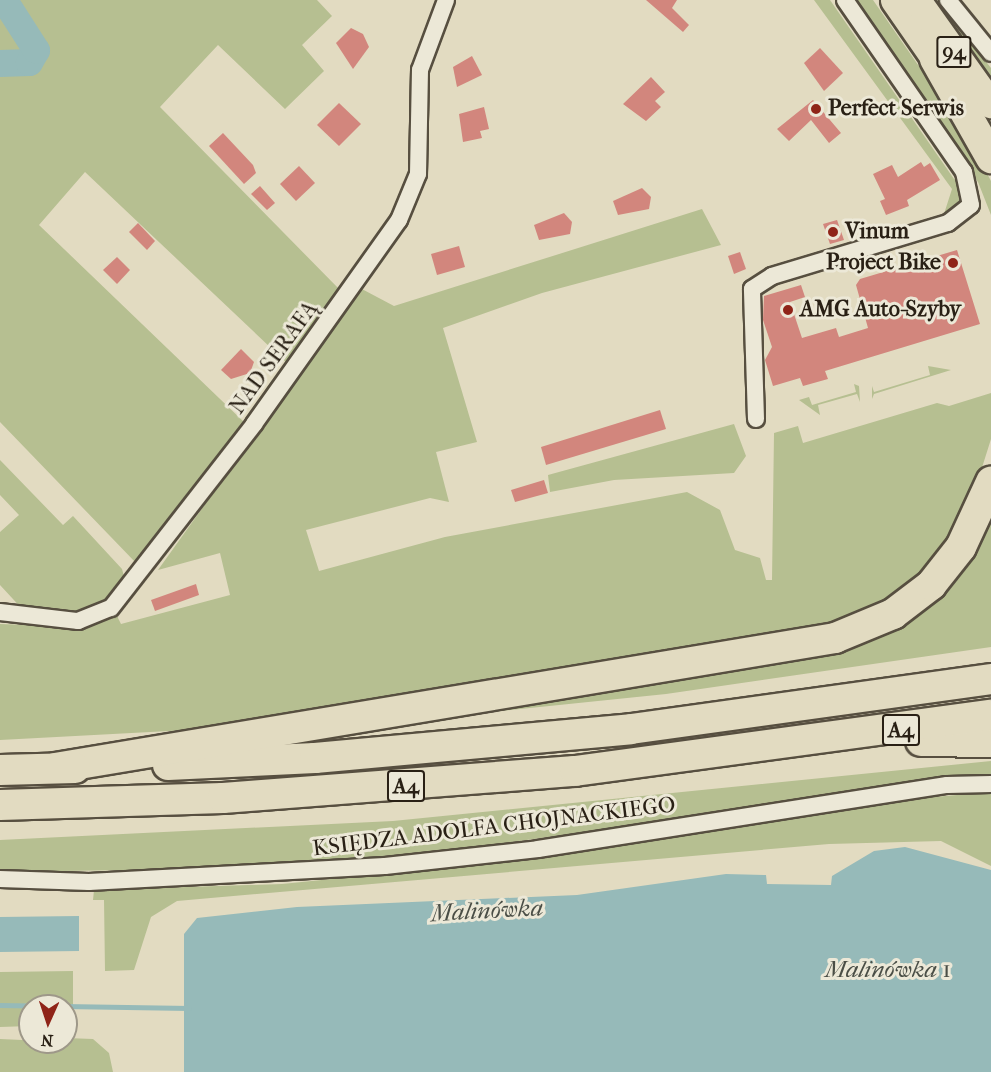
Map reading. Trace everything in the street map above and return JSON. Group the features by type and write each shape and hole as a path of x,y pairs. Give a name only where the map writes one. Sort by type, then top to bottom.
{"highway":[{"path":"935,59 991,158"},
{"path":"55,768 835,638 892,614 931,585 961,547 991,482"},
{"name":"A4","path":"0,770 477,744 808,707 988,679"},
{"name":"A4","path":"0,805 320,792 574,771 810,742 991,715"},
{"path":"810,742 991,742"}],"main road":[{"name":"94","path":"894,0 935,59"},
{"name":"94","path":"917,0 991,104"},
{"path":"935,59 991,137"}],"street":[{"name":"NAD SERAFĄ","path":"0,612 78,621 111,608 258,419 399,220 418,174 420,70 446,0"},
{"path":"756,419 752,289 772,276 948,223 971,205 964,172 846,0"},
{"path":"948,0 991,53"},
{"name":"KSIĘDZA ADOLFA CHOJNACKIEGO","path":"0,879 113,881 385,867 538,849 947,785 991,784"}],"green space":[{"path":"0,0 317,0 332,16 302,45 324,71 285,109 218,45 160,107 340,290 290,366 85,172 39,225 245,423 137,564 0,422"},
{"path":"814,0 830,0 954,179 960,177 962,202 943,217 952,189"},
{"path":"852,0 873,0 968,137 991,181 991,215 978,182"},
{"path":"930,0 937,0 991,68 991,81"},
{"path":"702,209 721,245 542,293 443,328 477,442 436,452 449,502 430,498 306,530 319,571 445,537 687,492 720,510 735,550 760,558 766,580 772,580 774,433 798,426 803,443 937,403 949,406 991,393 991,439 963,528 904,596 847,626 506,681 188,730 0,740 0,624 89,627 116,614 121,624 230,595 220,553 158,570 360,288 394,306"},
{"path":"928,366 951,370 874,394 872,399 872,386 874,392 930,375"},
{"path":"854,384 859,386 860,402 857,394 818,405 820,415 799,400 809,397 812,405 856,392"},
{"path":"734,424 746,456 734,473 614,480 550,492 548,475"},
{"path":"0,460 63,525 73,516 122,569 125,580 90,616 25,612 0,585 0,532 19,515 0,495"},
{"path":"991,512 991,647 666,694 432,718 848,645"},
{"path":"991,761 991,777 475,847 263,868 0,872 0,840 393,821"},
{"path":"991,792 991,866 941,841 829,844 177,901 151,917 134,970 105,971 104,900 93,900 94,890 282,884 451,867 900,800"},
{"path":"73,971 73,994 18,994 18,1026 0,1027 0,972"},
{"path":"78,1038 93,1039 109,1053 113,1072 0,1072 0,1039 18,1040 18,1054 78,1054"}],"water":[{"name":"Malinówka 1","path":"905,847 991,870 991,1072 184,1072 184,934 197,918 297,907 577,895 726,874 766,875 767,884 831,885 832,876 874,851"},
{"path":"79,916 79,951 0,952 0,917"}],"building":[{"path":"646,0 677,0 672,8 689,25 683,32"},
{"path":"351,28 363,34 369,47 353,69 336,43"},
{"path":"820,48 843,73 824,91 804,63"},
{"path":"472,56 482,75 457,87 453,67"},
{"path":"651,77 665,92 655,101 661,107 646,121 623,104"},
{"path":"813,100 841,133 829,143 811,120 789,141 777,129"},
{"path":"339,103 361,124 339,146 317,125"},
{"path":"484,107 489,129 480,131 482,138 463,142 459,114"},
{"path":"223,133 253,165 256,173 244,184 209,146"},
{"path":"921,162 924,167 930,163 940,180 907,200 909,206 886,215 880,201 885,199 873,174 892,165 898,177"},
{"path":"299,166 315,183 296,201 280,184"},
{"path":"260,186 275,203 267,210 251,194"},
{"path":"642,188 651,197 649,209 618,215 613,201"},
{"path":"564,213 572,222 570,234 539,240 534,225"},
{"name":"Vinum","path":"837,220 844,240 830,244 823,224"},
{"path":"138,223 155,241 147,250 129,232"},
{"path":"459,246 465,267 437,275 431,254"},
{"path":"957,250 980,324 825,371 828,379 803,386 800,378 773,386 765,360 772,347 763,320 764,296 801,285 805,297 790,302 802,338 836,328 839,337 868,328 856,285 860,279"},
{"path":"740,252 746,269 734,274 728,256"},
{"path":"117,257 130,270 117,284 103,270"},
{"path":"241,349 254,362 250,373 231,379 221,370"},
{"path":"660,410 666,429 546,465 541,447"},
{"path":"544,480 548,493 515,502 511,490"},
{"path":"196,584 199,595 155,611 151,600"}],"waterway":[{"path":"0,63 29,62 36,50 4,0"},
{"name":"Malinówka","path":"0,1005 189,1008"}],"place":[{"name":"Perfect Serwis","path":"816,109"},
{"name":"Vinum","path":"833,232"},
{"name":"Project Bike","path":"953,263"},
{"name":"AMG Auto-Szyby","path":"788,310"}]}
